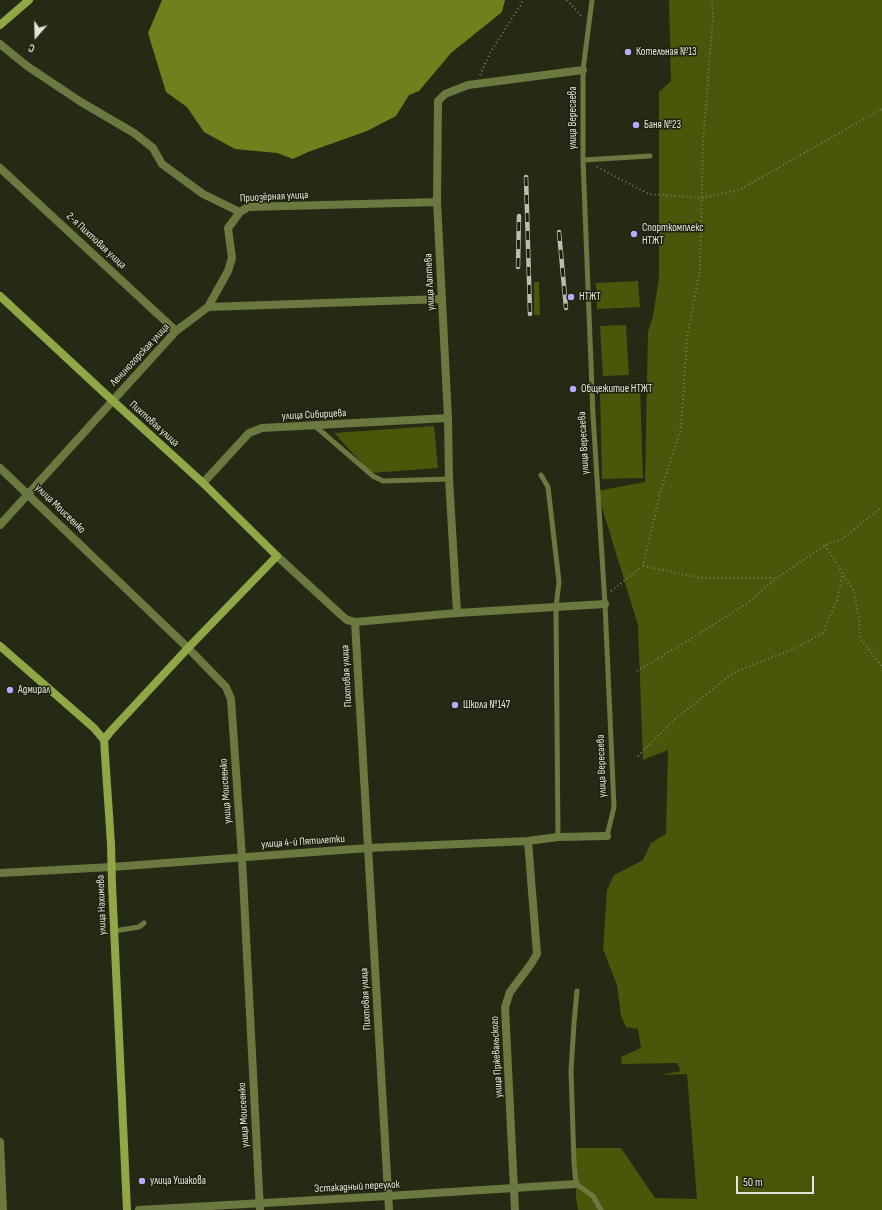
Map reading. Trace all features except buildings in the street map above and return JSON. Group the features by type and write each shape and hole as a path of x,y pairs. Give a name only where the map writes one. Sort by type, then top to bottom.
{"street":[{"path":"0,25 29,0"},
{"name":"Приозёрная улица","path":"0,44 27,66 81,102 134,133 153,148 162,164 203,194 240,212 248,207 437,202"},
{"name":"улица Лаптева","path":"457,613 449,479 448,418 437,202 438,101 445,94 468,85 583,70"},
{"name":"2-я Пихтовая улица","path":"0,168 176,331"},
{"path":"208,307 228,271 232,258 228,228 240,212"},
{"name":"Пихтовая улица","path":"0,296 112,401 203,483 277,556 340,614 347,620 355,622 389,1210"},
{"path":"208,307 442,299"},
{"name":"Лениногорская улица","path":"0,525 176,331 208,307"},
{"name":"улица Сибирцева","path":"203,483 249,433 262,428 448,418"},
{"name":"улица Моисеенко","path":"0,468 188,648 226,687 232,699 242,858 260,1206"},
{"path":"0,646 94,728 104,740 188,648 277,556"},
{"path":"355,622 457,613 605,604"},
{"name":"улица Нахимова","path":"104,740 112,867 127,1210"},
{"name":"улица 4-й Пятилетки","path":"0,873 112,867 368,848 528,841 558,837 607,836"},
{"name":"улица Пржевальского","path":"515,1210 505,1007 510,992 537,954 528,841"},
{"path":"0,1142 3,1210"},
{"name":"Эстакадный переулок","path":"139,1210 260,1206 576,1184"}],"lane":[{"name":"улица Вересаева","path":"592,0 583,70 584,160 592,415 605,604 614,806 607,836"},
{"path":"584,160 650,156"},
{"path":"314,426 373,476 383,480 449,479"},
{"path":"541,475 548,488 559,582 556,607 558,837"},
{"path":"114,931 138,928 144,923"},
{"path":"577,991 571,1071 576,1184 593,1196 601,1210"}],"path":[{"path":"468,85 480,74 491,51 522,3 522,0"},
{"path":"567,0 588,24"},
{"path":"609,592 643,566 661,490 681,429 687,338 700,269 703,140 713,17 712,0"},
{"path":"584,160 649,194 702,198 739,190 882,108"},
{"path":"637,671 746,604 777,578 826,545 842,539 882,506"},
{"path":"826,545 854,592 859,618 860,638 882,666"},
{"path":"643,566 702,578 777,578"},
{"path":"638,756 675,719 733,673 793,649 823,633 837,600 843,573"}],"shaded area":[{"path":"162,0 505,0 502,12 451,53 419,91 409,95 396,116 367,131 308,152 293,159 277,153 235,149 204,132 187,107 166,92 148,33"},
{"path":"669,0 882,0 882,1210 578,1210 576,1198 576,1148 621,1148 655,1198 697,1199 687,1074 660,1075 681,1071 677,1063 622,1064 621,1057 641,1048 638,1029 626,1027 621,1016 617,985 603,949 607,890 614,875 643,860 651,843 666,834 668,750 643,760 638,625 597,491 645,482 648,332 653,316 659,278 659,92 671,81"},
{"path":"638,281 640,307 597,309 596,283"},
{"path":"534,282 539,282 540,315 534,315"},
{"path":"626,325 629,375 603,376 600,326"},
{"path":"640,388 643,478 602,479 600,389"},
{"path":"434,426 438,468 371,473 334,433"}],"railway":[{"path":"526,177 530,314"},
{"path":"518,267 519,216"},
{"path":"559,232 566,308"}],"place":[{"name":"Котельная №13","path":"628,52"},
{"name":"Баня №23","path":"636,125"},
{"name":"Спорткомплекс НТЖТ","path":"634,234"},
{"name":"НТЖТ","path":"571,297"},
{"name":"Общежитие НТЖТ","path":"573,389"},
{"name":"Адмирал","path":"10,690"},
{"name":"Школа №147","path":"455,705"},
{"name":"улица Ушакова","path":"142,1181"}]}
